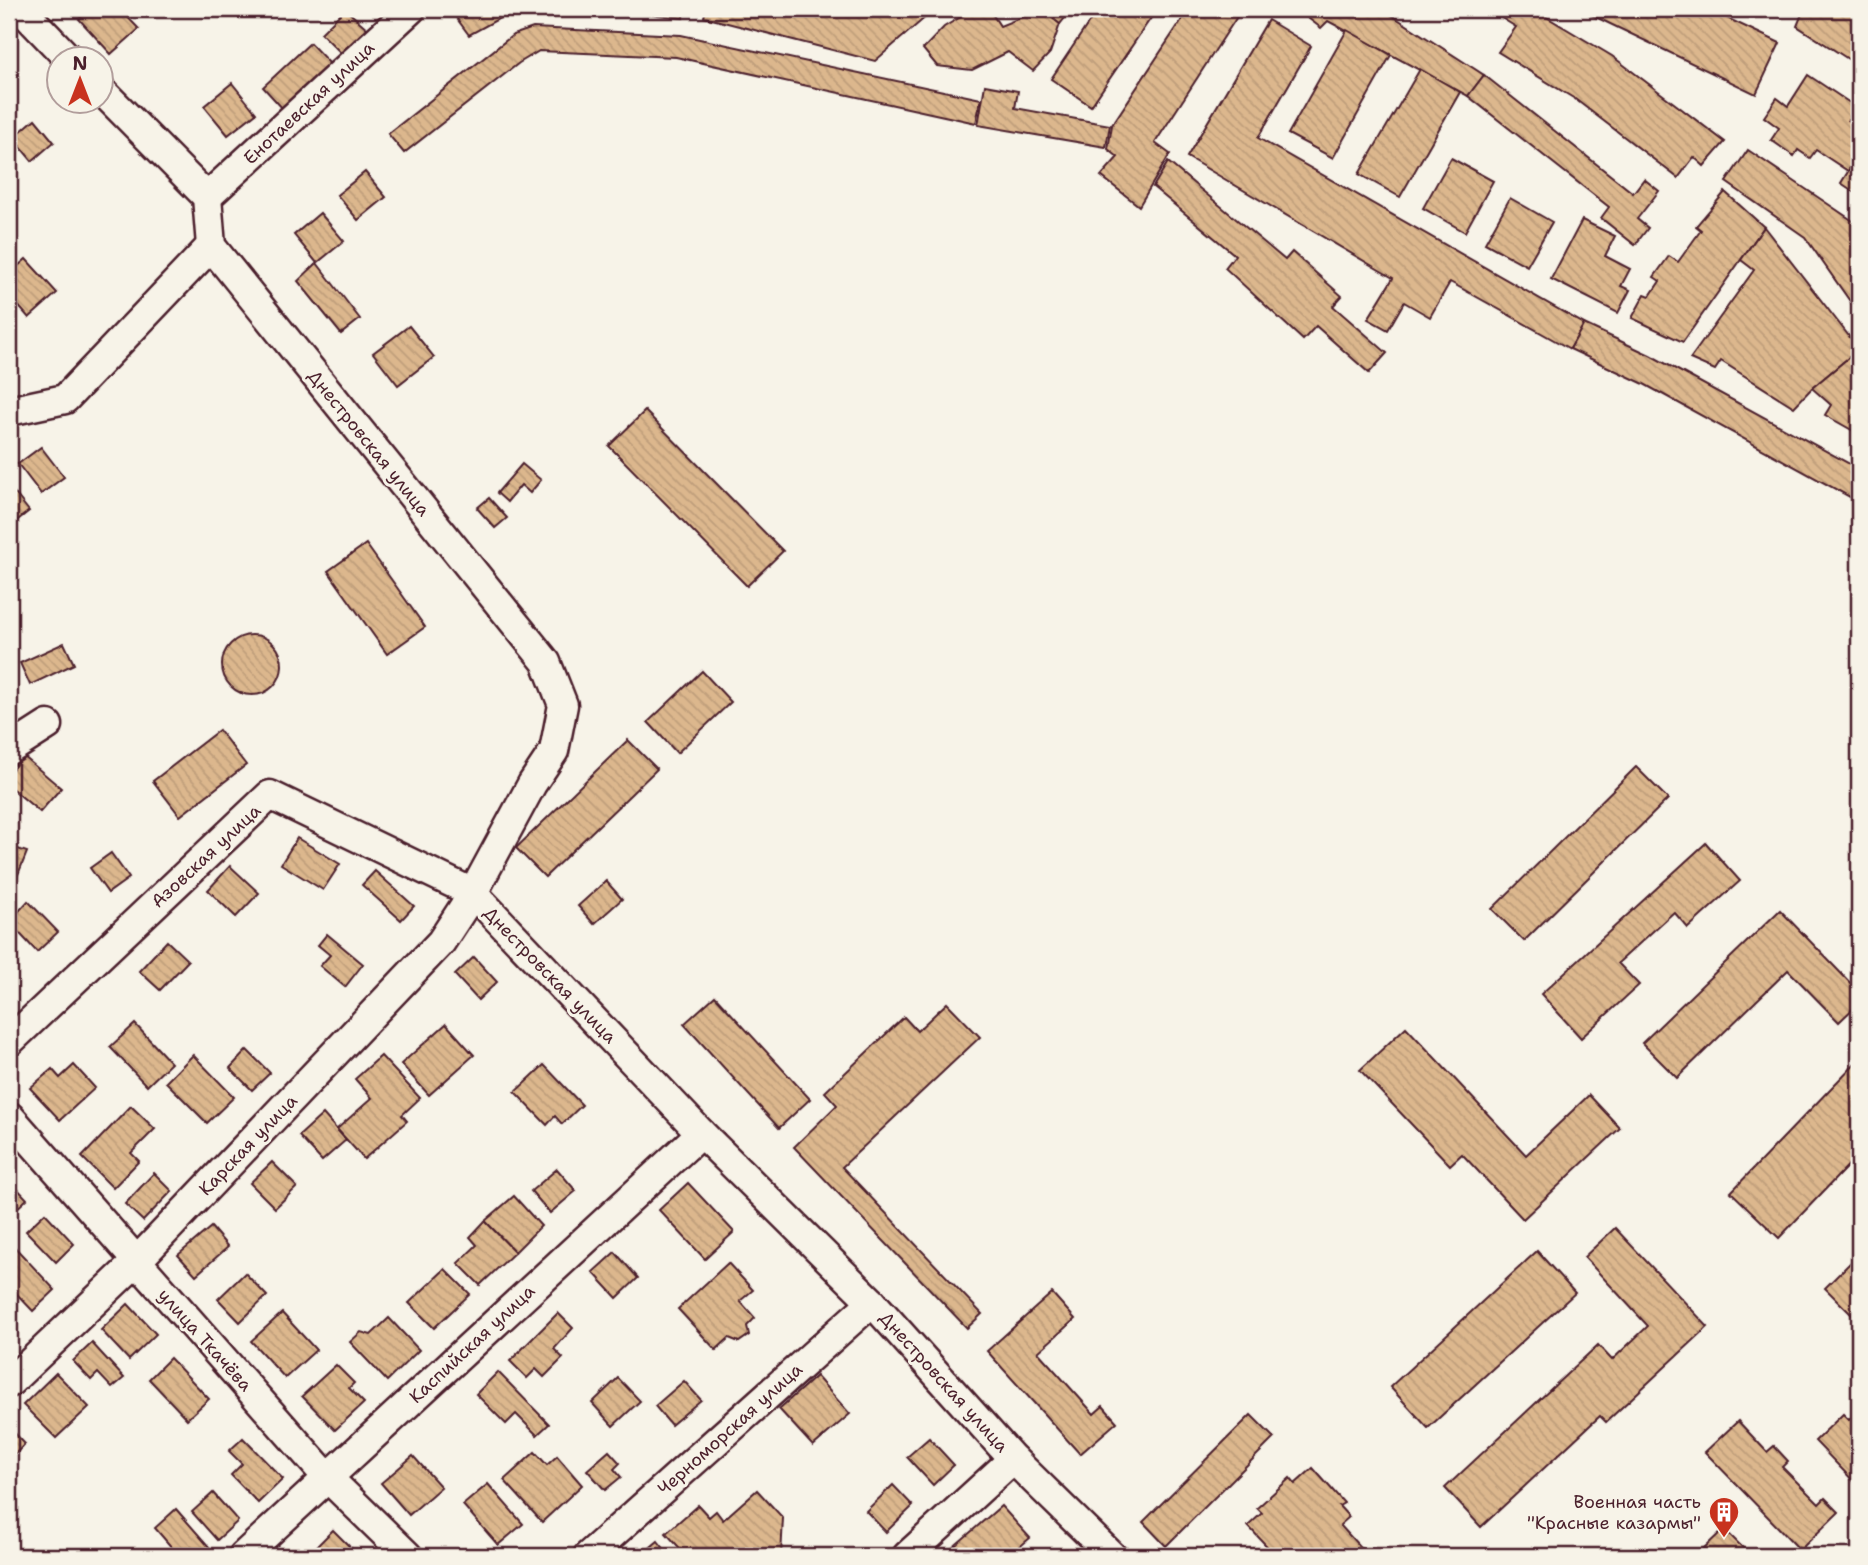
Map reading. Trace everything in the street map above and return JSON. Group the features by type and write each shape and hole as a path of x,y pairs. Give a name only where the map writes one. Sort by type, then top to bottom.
{"street":[{"name":"Енотаевская улица","path":"207,197 411,9"},
{"path":"22,16 55,46"},
{"path":"9,411 65,399 211,246 207,197 116,105"},
{"name":"Днестровская улица","path":"211,246 546,662 563,705 554,751 532,784 472,893 701,1133 872,1303 1013,1459 1112,1556"},
{"path":"9,750 48,725"},
{"name":"Азовская улица","path":"9,1042 270,795 472,893"},
{"name":"Карская улица","path":"9,1383 136,1262 441,942 472,893"},
{"name":"улица Ткачёва","path":"9,1116 327,1477 408,1556"},
{"name":"Каспийская улица","path":"243,1556 701,1133"},
{"name":"Черноморская улица","path":"588,1556 872,1303"},
{"path":"907,1556 1013,1459"}],"building":[{"path":"90,9 120,9 139,29 116,50 116,46 104,46 79,19"},
{"path":"345,9 368,29 343,55 321,33"},
{"path":"469,9 549,9 507,14 469,35 455,16"},
{"path":"605,9 684,9 683,18"},
{"path":"706,9 935,9 875,61 704,17"},
{"path":"974,9 989,9 1000,26 1042,9 1060,24 1050,53 1033,71 1008,52 972,70 937,66 923,49 944,27"},
{"path":"1041,9 1072,9 1060,24"},
{"path":"1098,9 1157,9 1091,106 1051,79"},
{"path":"1189,9 1242,9 1155,143 1170,154 1139,206 1101,176 1118,157 1108,149 1112,125"},
{"path":"1296,9 1382,9 1484,75 1468,96 1328,21 1321,28"},
{"path":"1487,9 1533,9 1612,56 1725,142 1704,166 1694,157 1678,178 1575,99 1498,52 1516,27"},
{"path":"1579,9 1708,9 1780,43 1756,94"},
{"path":"1741,9 1765,9 1761,17"},
{"path":"1804,9 1859,9 1859,66 1797,26"},
{"path":"1268,20 1311,46 1258,138 1584,324 1570,349 1450,282 1430,317 1404,302 1388,330 1368,319 1393,278 1187,157"},
{"path":"533,28 681,35 981,99 976,123 676,57 539,51 519,63 404,153 388,134 513,35"},
{"path":"1347,30 1391,55 1333,158 1288,134"},
{"path":"310,43 332,66 284,110 263,87"},
{"path":"1420,69 1460,92 1400,197 1359,174"},
{"path":"1484,75 1633,193 1644,179 1659,191 1637,219 1648,228 1635,245 1601,218 1609,207 1468,96"},
{"path":"1808,75 1856,107 1848,120 1859,127 1859,154 1848,171 1816,150 1810,158 1798,150 1794,156 1771,140 1779,128 1764,117 1777,98 1788,106"},
{"path":"232,83 256,113 228,135 204,106"},
{"path":"985,85 1018,91 1015,108 1110,125 1106,147 978,125"},
{"path":"35,119 54,142 32,161 13,138"},
{"path":"1748,150 1859,225 1859,314 1805,237 1726,182"},
{"path":"1859,154 1859,195 1841,183"},
{"path":"1451,158 1493,181 1465,232 1423,208"},
{"path":"1168,162 1285,260 1292,252 1342,296 1333,306 1387,353 1369,373 1316,326 1303,340 1225,268 1235,255 1153,187"},
{"path":"365,172 386,197 358,220 337,195"},
{"path":"1725,192 1764,227 1683,342 1632,318 1645,294 1650,296 1660,281 1654,277 1669,256 1678,262 1701,230 1696,226"},
{"path":"1510,198 1552,222 1527,266 1485,243"},
{"path":"320,213 344,241 317,263 294,235"},
{"path":"1582,220 1615,236 1605,256 1630,269 1621,286 1630,290 1618,313 1551,279"},
{"path":"1764,227 1859,349 1812,388 1794,407 1721,361 1715,370 1690,359 1754,270 1741,260"},
{"path":"26,259 57,293 29,318 9,295 9,274"},
{"path":"317,263 360,319 341,334 298,281"},
{"path":"1584,324 1650,355 1859,469 1859,502 1644,384 1570,349"},
{"path":"409,326 434,357 398,385 373,353"},
{"path":"1859,349 1859,434 1825,415 1831,405 1812,388"},
{"path":"645,411 783,551 747,586 609,446"},
{"path":"41,447 64,477 41,494 18,464"},
{"path":"522,464 541,480 530,493 521,485 507,502 497,493"},
{"path":"9,486 29,511 9,527"},
{"path":"489,498 507,518 495,528 477,508"},
{"path":"366,544 425,627 387,654 328,571"},
{"path":"252,635 273,644 282,665 273,686 252,695 231,686 222,665 231,644"},
{"path":"64,643 74,664 30,685 20,663"},
{"path":"702,671 731,702 677,753 648,722"},
{"path":"219,730 246,765 180,816 153,781"},
{"path":"628,740 657,769 545,877 516,848"},
{"path":"23,756 61,788 40,812 9,786 9,773"},
{"path":"1636,767 1668,799 1524,941 1492,909"},
{"path":"297,838 340,864 323,890 281,864"},
{"path":"1706,843 1740,881 1688,928 1674,912 1618,963 1639,985 1581,1038 1541,994"},
{"path":"9,846 27,852 17,877 9,874"},
{"path":"111,853 129,878 108,893 90,868"},
{"path":"230,866 259,893 236,917 208,890"},
{"path":"375,871 414,906 401,920 362,885"},
{"path":"606,881 622,899 594,924 578,906"},
{"path":"28,901 58,932 37,952 9,922"},
{"path":"1780,910 1859,992 1859,1003 1839,1022 1788,970 1677,1078 1642,1043"},
{"path":"327,934 363,964 345,987 320,966 330,955 318,945"},
{"path":"167,941 188,961 160,990 139,971"},
{"path":"474,957 497,982 478,1000 455,975"},
{"path":"715,996 810,1099 779,1128 684,1024"},
{"path":"947,1003 980,1037 842,1167 982,1314 967,1328 794,1147 837,1105 825,1092 904,1017 917,1031"},
{"path":"135,1024 171,1063 147,1086 110,1047"},
{"path":"446,1024 474,1055 429,1095 401,1064"},
{"path":"1406,1027 1526,1155 1589,1095 1620,1128 1523,1219 1462,1154 1450,1165 1360,1070"},
{"path":"247,1050 270,1073 252,1090 230,1068"},
{"path":"193,1055 234,1097 207,1123 166,1082"},
{"path":"381,1056 420,1098 402,1115 407,1121 364,1159 337,1129 372,1098 355,1079"},
{"path":"1859,1059 1859,1154 1779,1238 1731,1192"},
{"path":"74,1065 95,1088 60,1120 30,1088 52,1069 60,1078"},
{"path":"544,1065 582,1105 562,1124 555,1116 547,1125 515,1092"},
{"path":"131,1106 155,1129 131,1153 139,1161 113,1188 82,1157"},
{"path":"323,1114 346,1140 322,1161 299,1136"},
{"path":"272,1162 297,1187 275,1208 250,1183"},
{"path":"557,1169 576,1191 550,1213 531,1191"},
{"path":"154,1173 172,1191 143,1221 125,1204"},
{"path":"688,1183 734,1232 705,1259 659,1210"},
{"path":"13,1184 27,1199 9,1216 9,1188"},
{"path":"514,1196 541,1226 515,1252 485,1221"},
{"path":"45,1213 74,1244 56,1262 26,1231"},
{"path":"485,1221 515,1252 480,1285 458,1263 477,1245 470,1237"},
{"path":"211,1227 228,1247 196,1275 178,1255"},
{"path":"1615,1228 1708,1327 1606,1422 1600,1416 1481,1527 1445,1488 1598,1345 1612,1360 1648,1326 1584,1257"},
{"path":"9,1241 55,1290 33,1311 15,1292 9,1298"},
{"path":"1537,1251 1575,1293 1428,1428 1390,1387"},
{"path":"615,1252 638,1278 617,1298 593,1272"},
{"path":"1859,1254 1859,1322 1825,1288"},
{"path":"728,1263 753,1290 740,1301 755,1318 747,1326 749,1335 739,1342 729,1338 716,1350 678,1309"},
{"path":"445,1269 470,1294 434,1328 409,1303"},
{"path":"245,1273 267,1296 240,1322 218,1299"},
{"path":"1052,1293 1075,1319 1038,1352 1094,1414 1103,1406 1117,1422 1080,1454 987,1351"},
{"path":"128,1304 156,1334 129,1360 101,1330"},
{"path":"282,1313 316,1350 285,1378 251,1341"},
{"path":"558,1313 573,1328 554,1349 563,1358 544,1377 536,1369 527,1378 510,1361"},
{"path":"389,1318 419,1350 387,1381 350,1342 361,1332 371,1335"},
{"path":"92,1343 124,1378 112,1388 98,1373 91,1380 73,1361"},
{"path":"170,1358 209,1399 187,1419 149,1379"},
{"path":"336,1365 354,1383 349,1388 364,1403 335,1430 302,1396"},
{"path":"498,1372 549,1424 537,1435 516,1414 506,1424 476,1394"},
{"path":"56,1373 89,1407 56,1438 23,1405"},
{"path":"816,1376 850,1414 813,1446 779,1409"},
{"path":"618,1378 640,1401 613,1426 592,1403"},
{"path":"684,1381 701,1400 671,1425 655,1406"},
{"path":"1859,1410 1859,1487 1815,1441 1843,1414 1849,1420"},
{"path":"1251,1415 1274,1438 1166,1546 1143,1522"},
{"path":"1738,1421 1767,1452 1774,1446 1788,1461 1782,1467 1819,1504 1825,1498 1839,1512 1800,1550 1705,1452"},
{"path":"9,1427 25,1444 11,1458 9,1456"},
{"path":"243,1438 283,1479 258,1503 231,1475 242,1464 229,1451"},
{"path":"929,1438 954,1465 933,1485 907,1457"},
{"path":"609,1451 620,1463 614,1469 621,1477 605,1490 587,1470"},
{"path":"535,1452 547,1465 557,1456 582,1485 542,1522 504,1480"},
{"path":"413,1456 441,1487 409,1515 381,1483"},
{"path":"1313,1468 1344,1503 1339,1506 1349,1517 1340,1525 1368,1556 1276,1556 1248,1526 1262,1513 1257,1508 1290,1478 1295,1484"},
{"path":"488,1484 523,1524 498,1545 463,1505"},
{"path":"893,1485 913,1506 886,1532 866,1511"},
{"path":"757,1490 783,1518 781,1556 687,1556 666,1533 698,1505 709,1517 716,1511 723,1520"},
{"path":"213,1493 238,1521 217,1540 192,1512"},
{"path":"1001,1506 1030,1538 1009,1556 958,1556 951,1549"},
{"path":"176,1509 210,1548 201,1556 179,1556 155,1528"},
{"name":"Военная часть \"Красные казармы\"","path":"1724,1529 1751,1556 1705,1556 1702,1550"},
{"path":"333,1530 359,1556 309,1554"},
{"path":"658,1541 670,1556 640,1556"}],"place":[{"name":"Военная часть \"Красные казармы\"","path":"1724,1539"}]}
